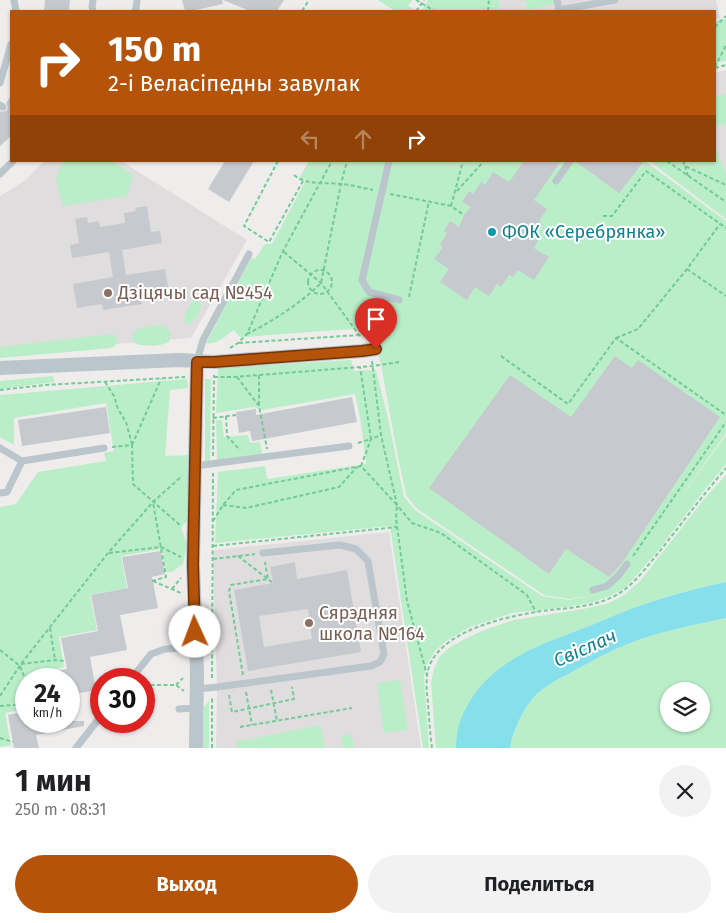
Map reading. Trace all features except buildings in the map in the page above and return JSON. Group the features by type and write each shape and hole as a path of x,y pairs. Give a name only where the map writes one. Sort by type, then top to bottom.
{"street":[{"path":"0,368 179,360 214,362 362,351 375,344"},
{"path":"196,748 196,708 192,691 196,648 193,564 197,362"}],"lane":[{"path":"557,0 560,10 615,0"},
{"path":"0,83 10,48"},
{"path":"0,174 12,162"},
{"path":"389,162 362,280 369,292 399,300"},
{"path":"556,181 569,162"},
{"path":"197,362 203,340 249,254"},
{"path":"195,466 349,446"},
{"path":"0,448 22,461 106,448"},
{"path":"0,493 6,492 22,461"},
{"path":"192,691 371,666 380,662 384,654 368,561 356,549 340,545 263,553"},
{"path":"593,590 608,586 627,564"},
{"path":"140,668 151,654 165,649 196,648"},
{"path":"179,710 196,708"},
{"path":"76,748 90,730"}],"path":[{"path":"416,0 423,1 435,10"},
{"path":"716,26 726,16"},
{"path":"716,23 721,22"},
{"path":"716,65 726,45"},
{"path":"277,162 244,226 270,242 304,181"},
{"path":"247,334 283,251 332,162"},
{"path":"224,352 238,343 247,334 267,324 322,283 347,162"},
{"path":"451,206 463,162"},
{"path":"456,192 483,162"},
{"path":"668,162 726,202"},
{"path":"684,162 688,176"},
{"path":"685,166 726,185"},
{"path":"602,216 612,216 646,171 726,228"},
{"path":"294,175 304,181 341,184 361,188"},
{"path":"401,196 451,206 464,215"},
{"path":"409,295 429,202"},
{"path":"501,356 568,404 616,338 638,329 687,269 720,224"},
{"path":"238,343 359,335 322,283 283,251"},
{"path":"687,269 726,296"},
{"path":"317,270 324,270 329,273 332,279 332,286 324,294 312,292 308,286 311,274 317,270"},
{"path":"375,344 392,334"},
{"path":"616,338 726,415"},
{"path":"214,377 373,366 399,362"},
{"path":"373,366 381,435 397,505 396,518 407,601 427,676 432,748"},
{"path":"360,367 371,439 361,466"},
{"path":"212,748 214,369"},
{"path":"259,375 259,406 268,456"},
{"path":"237,376 259,406"},
{"path":"0,390 45,385 188,377"},
{"path":"132,445 160,379"},
{"path":"105,382 126,422 132,445 133,484 181,526"},
{"path":"213,418 236,415"},
{"path":"226,416 227,436 249,459"},
{"path":"627,564 726,422"},
{"path":"349,446 381,435"},
{"path":"106,448 132,445"},
{"path":"0,696 21,665 108,553 153,502 195,466"},
{"path":"361,466 412,523 441,533 527,595 536,612"},
{"path":"213,521 223,505 236,490 361,466"},
{"path":"223,505 246,508 339,487 356,467"},
{"path":"427,676 430,666 445,646 478,627 500,619 578,607 606,600 618,594 638,577 726,468"},
{"path":"153,502 166,577 152,580 188,596"},
{"path":"213,546 398,527"},
{"path":"108,553 161,547 181,557"},
{"path":"213,559 263,553 268,579"},
{"path":"238,556 273,583"},
{"path":"252,725 229,591 231,585 268,579"},
{"path":"50,628 55,660"},
{"path":"0,650 21,665 22,668"},
{"path":"21,665 55,660 65,661"},
{"path":"176,685 188,673"},
{"path":"227,686 232,712 294,699 290,677"},
{"path":"269,680 277,721"},
{"path":"155,686 176,685 192,691"},
{"path":"0,706 15,705"},
{"path":"240,727 352,708"},
{"path":"0,737 13,742"}],"shaded area":[{"path":"499,0 716,0 720,18 716,19 716,10 500,10"},
{"path":"726,70 726,182 687,162 716,162 716,73"},
{"name":"Дзіцячы сад №454","path":"43,162 123,162 247,240 191,338 0,353 0,196 26,180"},
{"name":"Сярэдняя школа №164","path":"389,532 421,748 216,748 217,687 214,550"}],"green space":[{"path":"378,0 412,0 408,6 413,9 423,9 428,0 499,0 500,10 393,10"},
{"path":"525,0 553,0 554,4 527,10"},
{"path":"726,19 726,61 716,63 716,21"},
{"path":"726,94 726,124 716,126 716,96"},
{"path":"716,150 726,173 726,219 650,162 687,162 689,169 688,162 716,162"},
{"path":"63,162 114,162 133,175 127,196 63,206 56,179"},
{"path":"308,162 646,162 726,221 726,433 672,510 726,435 726,464 657,552 625,588 593,602 512,613 470,627 446,641 435,651 427,664 424,677 429,748 423,748 390,526 215,543 218,472 265,466 267,479 366,464 355,394 262,410 254,407 216,413 218,368 351,360 354,371 376,370 404,497 415,510 542,596 569,600 599,594 569,599 544,595 416,508 406,495 381,364 370,324 373,308 368,326 245,337 240,337 234,330 217,341 206,343 251,258 255,259 265,244 272,244 306,180 300,177"},
{"path":"199,298 201,307 196,318 190,324 186,323 184,320 187,310 194,299"},
{"path":"159,325 166,327 171,334 169,342 153,346 136,344 132,337 137,329"},
{"path":"111,334 116,336 117,339 116,345 112,348 0,358 0,347"},
{"path":"53,376 54,382 0,389 0,381"},
{"path":"187,379 188,388 170,390 165,456 190,455 187,521 181,528 187,544 183,564 172,572 166,572 162,549 121,556 127,588 90,595 97,630 59,637 64,667 15,668 15,711 5,713 11,745 0,747 0,507 16,504 38,472 106,461 104,453 114,451 106,403 14,418 14,445 0,437 0,395"},
{"path":"205,379 211,379 210,461 205,461"},
{"path":"216,420 222,420 224,437 248,435 250,443 260,442 262,454 217,460"},
{"path":"726,475 726,582 647,603 555,639 523,654 494,674 470,702 460,724 456,748 436,748 431,683 434,668 440,656 452,646 467,638 514,620 607,604 624,595 641,580 705,498"},
{"path":"726,618 726,748 510,748 522,715 542,689 601,656 630,643 666,632"},
{"path":"400,680 408,730 384,733 377,683"},
{"path":"209,701 209,748 203,748 204,707"},
{"path":"320,725 325,748 237,748 236,742"},
{"path":"351,734 354,748 344,748 341,736"}],"water":[{"name":"Свіслач","path":"726,582 726,618 666,632 630,643 601,656 542,689 522,715 510,748 456,748 457,732 461,718 477,691 489,677 519,656 536,647 642,605 676,594"}],"place":[{"name":"ФОК «Серебрянка»","path":"492,232"},
{"name":"Дзіцячы сад №454","path":"108,293"},
{"name":"Сярэдняя школа №164","path":"309,623"}],"route":[{"path":"195,632 193,564 197,362 376,349"}]}
